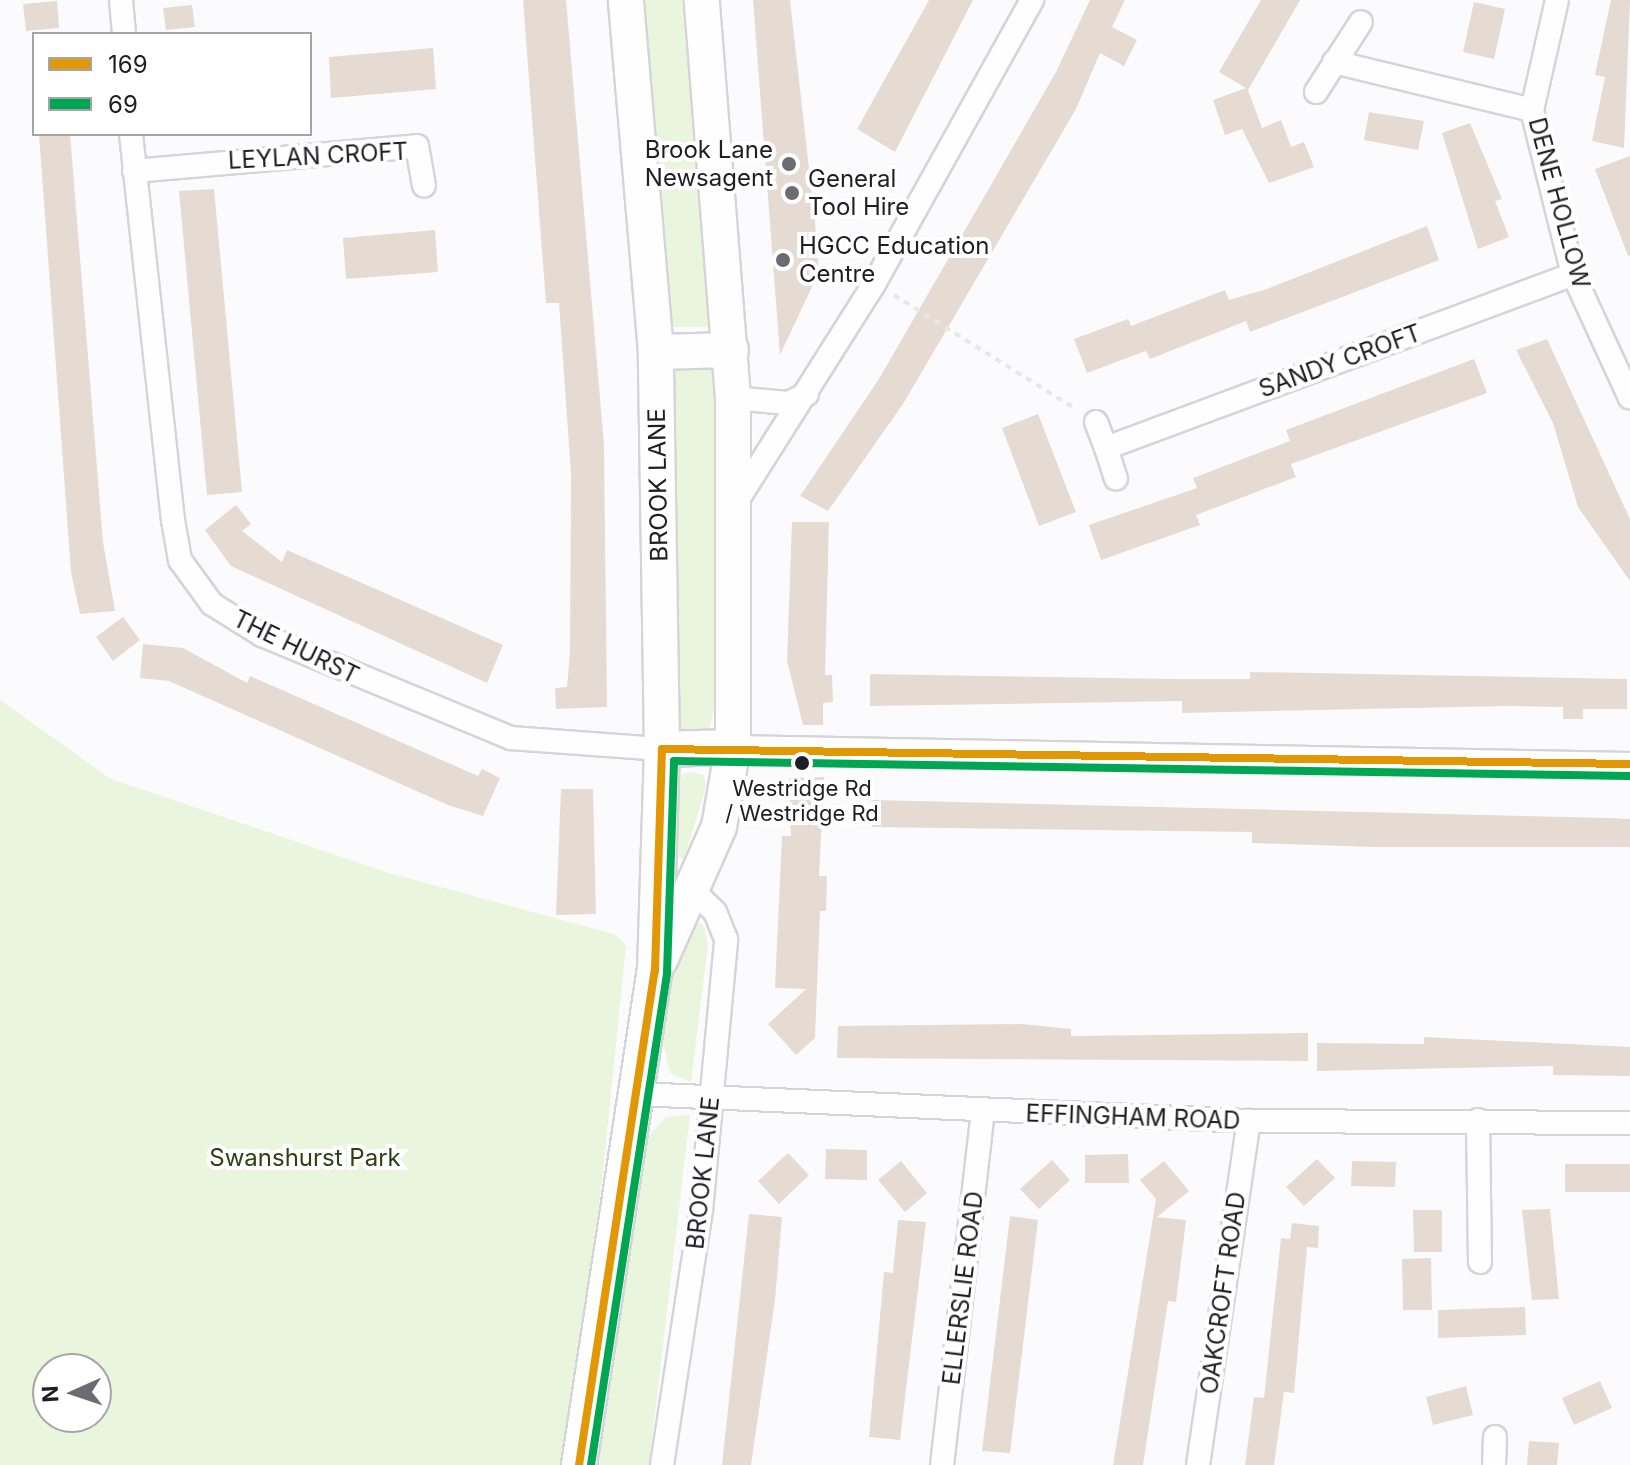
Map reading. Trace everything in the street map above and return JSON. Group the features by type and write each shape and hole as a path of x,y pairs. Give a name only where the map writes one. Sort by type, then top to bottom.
{"main road":[{"name":"BROOK LANE","path":"579,1465 655,971 662,749 656,352 626,0"},
{"name":"BROOK LANE","path":"655,971 719,827 733,747 733,398 702,0"},
{"path":"656,352 731,350"},
{"path":"662,749 733,747"}],"street":[{"path":"121,0 124,32"},
{"path":"735,504 874,284 1032,0"},
{"name":"DENE HOLLOW","path":"1557,0 1532,110 1573,274 1630,398"},
{"path":"1316,92 1361,22"},
{"path":"1334,62 1532,110"},
{"name":"THE HURST","path":"131,136 175,533 180,560 212,604 262,635 511,738 662,749"},
{"name":"LEYLAN CROFT","path":"134,171 417,146 424,185"},
{"name":"SANDY CROFT","path":"1106,448 1573,274"},
{"path":"733,398 788,403 807,394"},
{"path":"1096,422 1116,478"},
{"path":"733,747 1630,764"},
{"name":"BROOK LANE","path":"662,1465 712,1099 726,939 715,912 692,890"},
{"name":"EFFINGHAM ROAD","path":"637,1094 983,1112 1249,1121 1630,1123"},
{"name":"ELLERSLIE ROAD","path":"942,1465 983,1112"},
{"path":"1478,1120 1480,1262"},
{"name":"OAKCROFT ROAD","path":"1198,1465 1249,1121"},
{"path":"1494,1465 1495,1437"}],"path":[{"path":"874,284 1096,422"}],"green space":[{"path":"639,0 682,0 712,327 666,327"},
{"path":"715,357 717,700 709,729 689,736 674,724 670,358"},
{"name":"Swanshurst Park","path":"0,700 111,779 389,873 617,935 626,946 602,1182 562,1465 0,1465"},
{"path":"692,772 704,775 706,787 684,859 672,855 672,789 680,775"},
{"path":"690,917 704,926 708,945 691,1082 670,1073 662,1038 680,929"},
{"path":"690,1115 649,1465 591,1465 643,1142 666,1117"}],"building":[{"path":"523,0 566,0 604,445 607,707 556,709 555,688 567,687 570,652 571,473 559,303 546,303"},
{"path":"753,0 790,0 819,272 780,355"},
{"path":"929,0 973,0 895,152 857,129"},
{"path":"1090,0 1125,0 1112,27 1137,40 1124,66 1100,53 1076,109 903,404 828,511 800,496 879,379 1056,72"},
{"path":"1261,0 1300,0 1248,90 1262,128 1281,120 1291,147 1304,142 1314,167 1269,183 1242,129 1225,135 1213,100 1246,88 1219,72"},
{"path":"1611,0 1630,0 1624,148 1592,141 1605,77 1595,75"},
{"path":"57,1 59,28 26,31 23,4"},
{"path":"1474,2 1505,9 1494,59 1463,52"},
{"path":"192,5 195,27 166,30 163,8"},
{"path":"433,48 436,89 331,98 329,57"},
{"path":"1369,112 1424,121 1418,150 1364,140"},
{"path":"1470,123 1502,199 1495,201 1509,237 1478,249 1442,133"},
{"path":"39,136 70,136 103,542 115,611 80,614 71,572"},
{"path":"1630,156 1630,255 1628,256 1595,169"},
{"path":"214,189 242,492 207,495 179,191"},
{"path":"1427,226 1439,260 1250,332 1246,321 1150,359 1146,351 1087,373 1074,339 1128,319 1131,326 1225,290 1229,300 1267,289"},
{"path":"435,230 438,272 346,279 343,238"},
{"path":"1547,339 1630,519 1630,581 1578,507 1553,423 1516,350"},
{"path":"1474,359 1487,393 1291,464 1296,477 1196,515 1200,525 1101,560 1089,525 1197,488 1193,478 1290,441 1286,430"},
{"path":"1038,414 1076,512 1039,526 1002,428"},
{"path":"236,505 251,524 242,531 282,562 287,550 503,645 487,683 231,566 205,530"},
{"path":"792,522 829,522 825,675 832,675 833,702 823,703 823,725 803,725 787,661"},
{"path":"123,617 140,640 113,661 96,637"},
{"path":"143,644 183,648 247,683 250,676 478,776 482,769 500,778 483,816 448,805 169,681 140,678"},
{"path":"1250,672 1627,679 1627,709 1583,709 1583,719 1563,719 1563,707 1182,713 1182,701 870,706 870,674 1250,679"},
{"path":"824,777 819,876 827,876 826,911 820,911 815,1038 796,1055 768,1024 806,989 775,988 782,836 791,836 789,778"},
{"path":"561,789 593,789 596,914 556,915"},
{"path":"871,800 1630,819 1630,847 1376,847 1252,843 1252,832 872,827"},
{"path":"1022,1024 1071,1029 1071,1036 1308,1033 1308,1061 837,1058 838,1026"},
{"path":"1424,1037 1630,1047 1630,1076 1553,1075 1553,1066 1317,1071 1317,1043 1424,1044"},
{"path":"826,1149 867,1150 867,1180 825,1179"},
{"path":"788,1153 809,1175 779,1204 758,1181"},
{"path":"1128,1154 1129,1183 1085,1183 1085,1155"},
{"path":"1317,1159 1335,1178 1304,1206 1286,1187"},
{"path":"1052,1160 1070,1180 1039,1209 1020,1189"},
{"path":"901,1161 927,1193 905,1212 878,1180"},
{"path":"1164,1161 1189,1191 1157,1217 1186,1220 1176,1302 1168,1301 1143,1465 1113,1465 1156,1199 1140,1180"},
{"path":"1352,1161 1396,1162 1395,1187 1351,1186"},
{"path":"1565,1164 1630,1164 1630,1192 1565,1192"},
{"path":"1550,1209 1559,1299 1532,1300 1522,1210"},
{"path":"1413,1210 1442,1210 1442,1252 1414,1252"},
{"path":"749,1214 782,1217 775,1300 751,1465 722,1465"},
{"path":"1010,1216 1038,1220 1010,1453 982,1451"},
{"path":"898,1220 926,1222 900,1440 869,1437 884,1272 893,1273"},
{"path":"1292,1223 1319,1226 1318,1248 1307,1247 1294,1393 1284,1392 1274,1465 1245,1465 1254,1397 1264,1398 1281,1238 1290,1239"},
{"path":"1431,1258 1432,1310 1403,1310 1402,1259"},
{"path":"1525,1307 1526,1335 1438,1338 1438,1310"},
{"path":"1600,1381 1612,1408 1574,1425 1562,1398"},
{"path":"1466,1386 1473,1415 1433,1425 1426,1397"},
{"path":"1529,1441 1559,1443 1557,1465 1527,1465"}],"transit line":[{"name":"169","path":"579,1465 655,971 662,749 1630,764"},
{"name":"69","path":"591,1465 667,973 674,761 1630,776"}],"place":[{"name":"Brook Lane Newsagent","path":"789,164"},
{"name":"General Tool Hire","path":"792,193"},
{"name":"HGCC Education Centre","path":"783,260"},
{"name":"Westridge Rd / Westridge Rd","path":"802,763"}]}
